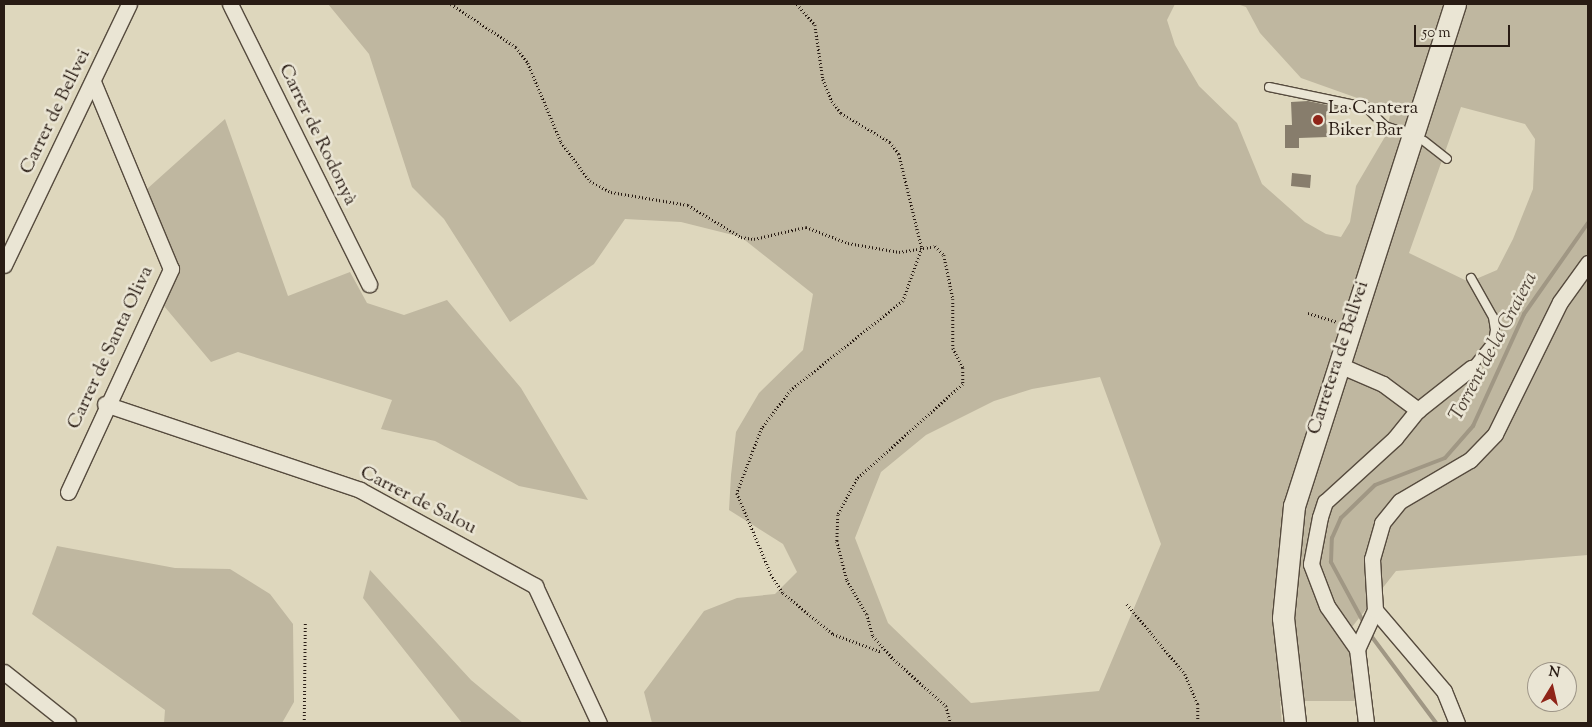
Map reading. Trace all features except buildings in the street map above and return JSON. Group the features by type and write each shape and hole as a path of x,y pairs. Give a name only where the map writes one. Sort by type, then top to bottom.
{"main road":[{"name":"Carretera de Bellvei","path":"1295,723 1283,618 1285,564 1294,506 1337,364 1455,4"}],"street":[{"name":"Carrer de Bellvei","path":"4,264 94,82 129,4"},
{"name":"Carrer de Rodonyà","path":"230,4 369,284"},
{"name":"Carrer de Santa Oliva","path":"68,492 105,404 171,269 94,82"},
{"path":"1366,723 1359,643 1375,610 1372,559 1382,523 1400,501 1470,460 1495,434 1560,302 1588,263"},
{"path":"1337,364 1383,384 1418,410"},
{"path":"1359,643 1327,606 1311,564 1320,517 1325,502 1395,438 1418,410 1472,368"},
{"name":"Carrer de Salou","path":"105,404 360,490 535,586 599,723"},
{"path":"1375,610 1444,691 1457,723"},
{"path":"4,672 68,723"}],"lane":[{"path":"1269,87 1366,107 1385,126 1402,132"},
{"path":"1424,141 1447,159"},
{"path":"1471,278 1493,317 1494,330 1493,341 1472,368"}],"path":[{"path":"451,4 516,47 528,63 561,142 590,182 611,192 688,205 741,237 754,239 806,227 848,243 899,252 935,246 950,270 950,327 963,384 857,479 838,515 837,541 847,580 867,614 873,636 893,658 946,706 951,723"},
{"path":"797,4 815,25 823,79 832,102 841,112 890,142 899,154 922,248 903,301 791,390 762,428 737,493 771,574 783,592 833,634 893,658"},
{"path":"1308,312 1332,318 1348,330"},
{"path":"1127,604 1184,674 1198,704 1198,723"},
{"path":"304,723 305,622"}],"shaded area":[{"path":"328,4 1175,4 1167,20 1175,45 1199,86 1237,123 1262,184 1305,222 1326,234 1341,237 1350,222 1356,186 1386,135 1391,110 1301,78 1260,33 1246,7 1237,4 1588,4 1588,555 1396,571 1352,627 1355,701 1280,701 1282,723 652,723 644,692 704,611 737,598 775,594 797,572 783,544 729,510 731,475 736,432 759,393 803,350 813,294 741,237 681,222 625,219 594,264 510,322 444,219 412,187 369,54","holes":["1461,107 1525,124 1535,139 1533,189 1513,239 1497,270 1469,282 1409,253","1100,377 1161,544 1099,691 971,703 888,623 855,538 881,472 926,435 994,401 1032,389"]},
{"path":"225,119 288,296 350,272 367,303 404,315 447,300 521,388 588,500 519,486 435,441 381,429 392,400 238,352 211,362 164,306 178,271 147,189"},
{"path":"57,546 175,568 230,569 270,594 293,624 294,702 282,723 164,723 165,710 32,614"},
{"path":"370,570 471,680 523,723 462,723 363,598"}],"waterway":[{"name":"Torrent de la Graiera","path":"1365,625 1331,562 1332,538 1341,518 1375,485 1445,458 1473,426 1524,314 1588,223"},
{"name":"Torrent de la Graiera","path":"1369,633 1436,723"}],"place":[{"name":"La Cantera Biker Bar","path":"1318,120"}]}
